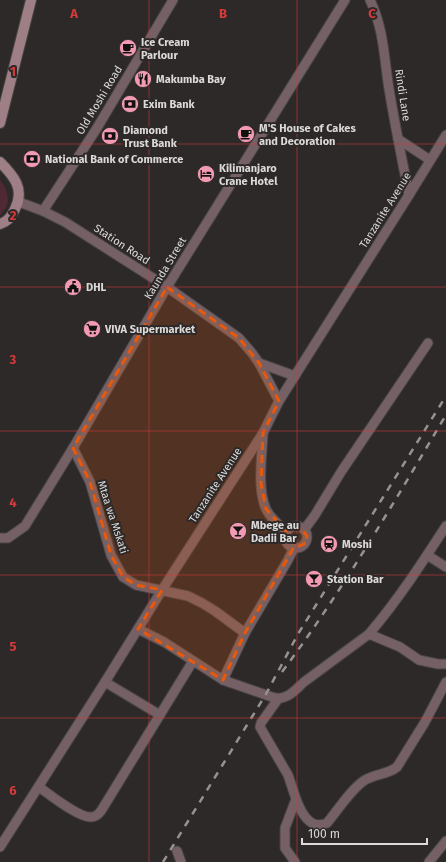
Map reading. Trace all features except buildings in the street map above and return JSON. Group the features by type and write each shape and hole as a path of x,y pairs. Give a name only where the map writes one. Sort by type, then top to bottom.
{"main road":[{"path":"0,123 31,0"},
{"path":"0,162 11,174 17,185 19,202 13,214 2,224"}],"street":[{"name":"Old Moshi Road","path":"43,211 97,128 173,0"},
{"name":"Kaunda Street","path":"0,538 8,538 25,526 73,448 167,288 345,0"},
{"name":"Rindi Lane","path":"370,0 375,11 381,33 398,140 409,195"},
{"name":"Tanzanite Avenue","path":"0,847 263,433 279,401 446,135"},
{"path":"398,140 430,160"},
{"name":"Station Road","path":"19,202 43,211 65,222 167,288 239,338 259,363 279,401"},
{"path":"304,530 315,515 341,472 428,343"},
{"path":"259,363 295,376"},
{"path":"263,433 261,483 262,496 266,509 272,518 287,532"},
{"name":"Mtaa wa Mskati","path":"73,448 90,482 111,555 123,577 136,585 188,596 215,610 245,633"},
{"path":"138,629 164,642 223,680 278,699 286,697 369,634 406,586 446,526"},
{"path":"295,527 304,530 307,536 306,543 301,547 290,547 286,542 285,535 289,529 295,527"},
{"path":"223,680 245,633 294,548"},
{"path":"427,555 446,567"},
{"path":"369,634 400,647 419,660 446,664"},
{"path":"39,786 81,814 90,818 97,816 193,661"},
{"path":"105,682 160,715"},
{"path":"278,699 261,723 260,727 288,775 300,810 307,820 317,824 325,824 364,781 397,767 425,722 446,682"},
{"path":"295,862 285,848 285,828 296,799"},
{"path":"429,862 446,841"},
{"path":"177,851 181,862"}],"highlighted area":[{"path":"167,287 239,338 259,363 279,401 263,433 261,483 266,509 286,531 301,528 307,536 306,543 293,549 245,633 223,680 138,629 162,590 136,585 123,577 111,555 90,482 73,448"}],"shaded area":[{"path":"0,180 7,193 8,202 4,211 0,215"}],"railway":[{"path":"163,862 266,694 298,634 446,396"},
{"path":"282,672 347,578 446,415"}],"place":[{"name":"Ice Cream Parlour","path":"128,48"},
{"name":"Makumba Bay","path":"143,79"},
{"name":"Exim Bank","path":"130,104"},
{"name":"M'S House of Cakes and Decoration","path":"246,134"},
{"name":"Diamond Trust Bank","path":"110,136"},
{"name":"National Bank of Commerce","path":"32,159"},
{"name":"Kilimanjaro Crane Hotel","path":"206,174"},
{"name":"DHL","path":"73,287"},
{"name":"VIVA Supermarket","path":"92,329"},
{"name":"Mbege au Dadii Bar","path":"238,531"},
{"name":"Moshi","path":"329,544"},
{"name":"Station Bar","path":"314,579"}]}
